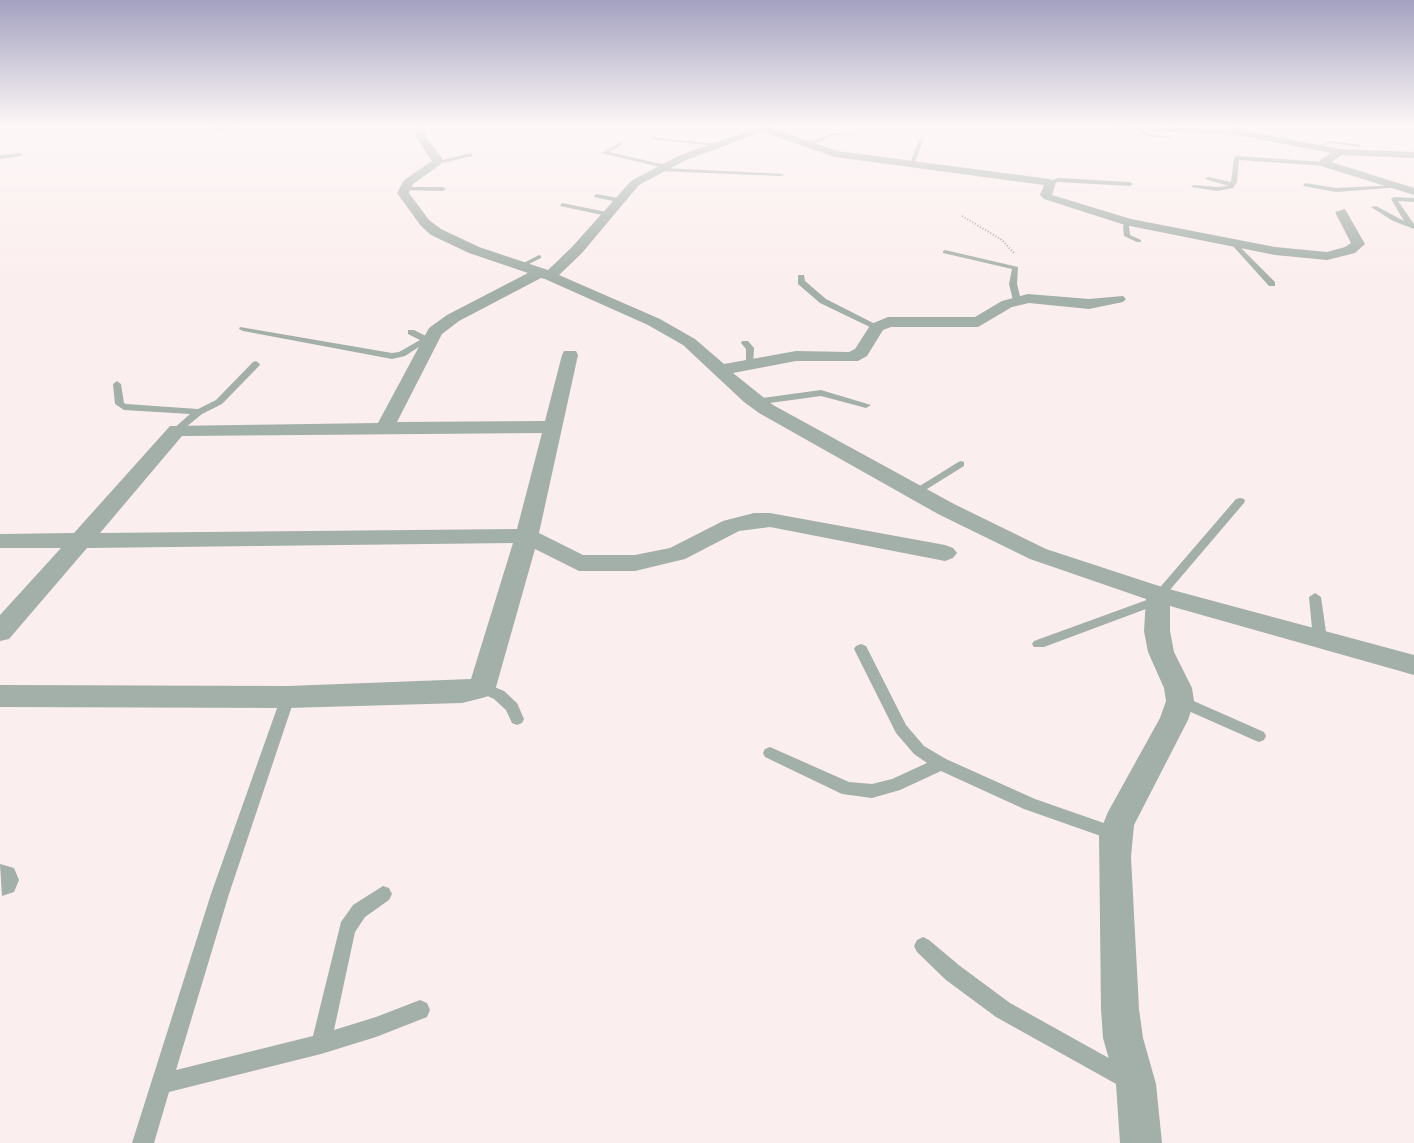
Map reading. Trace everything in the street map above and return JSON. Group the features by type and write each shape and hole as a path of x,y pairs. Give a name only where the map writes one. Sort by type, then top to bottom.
{"street":[{"path":"412,179 404,189 406,201 436,232 474,250 537,268 654,322 689,342 755,402 915,492 1038,554 1159,598 1414,665"},
{"path":"384,429 429,337 453,318 537,268 577,250 618,200 641,179"},
{"path":"1028,179 1050,182 1046,195 1048,197 1130,222 1234,244 1313,255 1338,255 1358,244 1341,212"},
{"path":"1374,179 1414,192"},
{"path":"722,370 803,356 852,357 861,352 877,327 898,321 978,322 1017,300 1034,297 1089,304 1118,299"},
{"path":"0,696 288,697 462,692 482,687 527,536 570,355"},
{"path":"0,632 177,430 551,428"},
{"path":"0,542 82,539 527,536 579,563 635,563 677,554 731,526 754,520 770,520 945,553"},
{"path":"1141,1143 1136,1084 1123,1038 1120,1010 1115,834 1119,822 1174,720 1180,701 1178,688 1161,652 1157,632 1159,598"}],"lane":[{"path":"1210,179 1233,184"},
{"path":"1233,184 1234,179"},
{"path":"1050,182 1058,180 1130,184"},
{"path":"1194,187 1217,189 1233,184"},
{"path":"1305,185 1336,190 1399,187"},
{"path":"404,189 443,189"},
{"path":"596,196 618,200"},
{"path":"1411,225 1394,199 1414,200"},
{"path":"562,205 606,214"},
{"path":"1374,207 1395,220 1411,225"},
{"path":"1130,222 1126,226 1127,236 1140,241"},
{"path":"1234,244 1272,284"},
{"path":"945,252 1016,268 1013,284 1017,300"},
{"path":"801,277 801,282 823,300 877,327"},
{"path":"243,329 392,356 402,354 429,337"},
{"path":"411,332 429,337"},
{"path":"745,343 750,348 750,364"},
{"path":"177,430 199,412 219,402 256,364"},
{"path":"117,384 120,404 124,407 199,412"},
{"path":"755,402 821,393 866,405"},
{"path":"915,492 960,464"},
{"path":"1039,644 1159,598 1240,501"},
{"path":"1315,597 1320,639"},
{"path":"861,650 901,729 919,750 941,764 1030,804 1115,834"},
{"path":"482,687 499,695 512,707 517,719"},
{"path":"143,1143 220,894 288,697"},
{"path":"1180,701 1259,736"},
{"path":"770,753 813,775 848,789 872,791 895,785 941,764"},
{"path":"321,1044 347,928 359,911 382,894"},
{"path":"923,946 953,973 1003,1010 1136,1084"},
{"path":"160,1084 321,1044 420,1010"}],"path":[{"path":"962,216 1002,240 1014,254 1016,268"}]}
